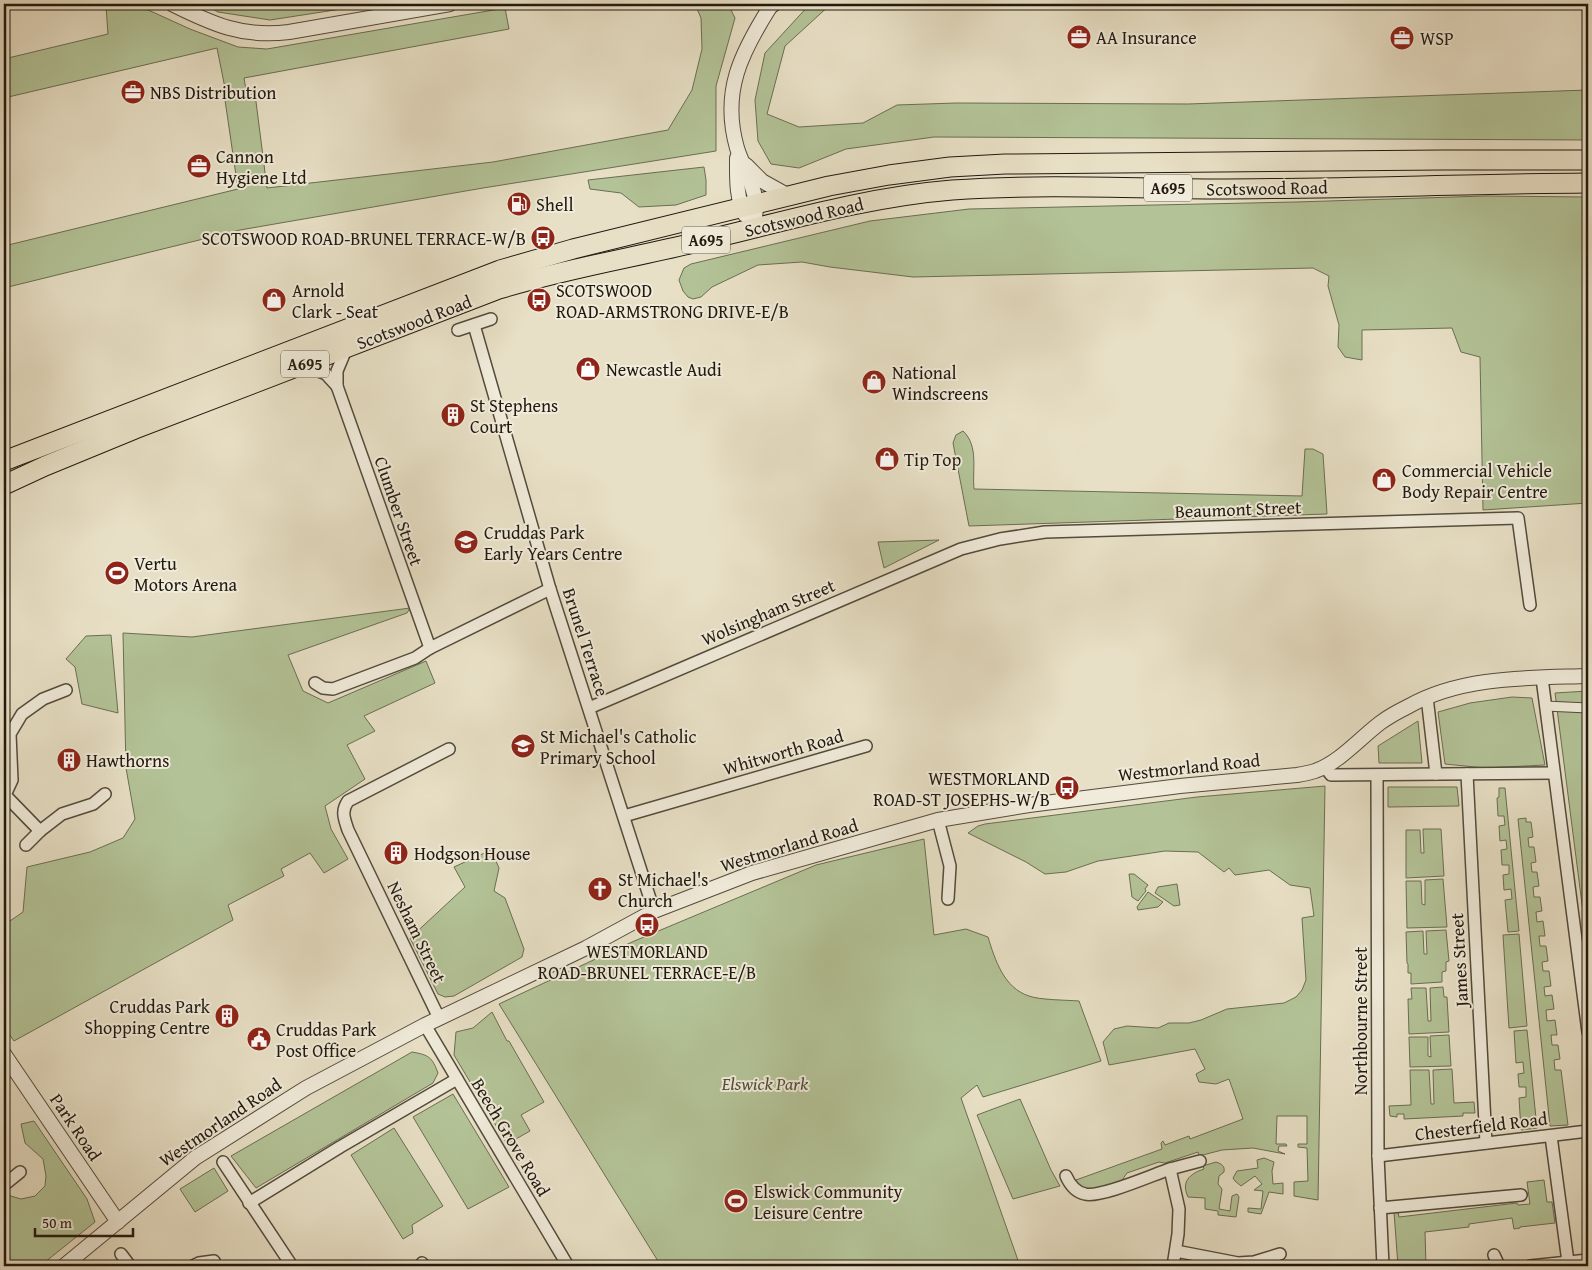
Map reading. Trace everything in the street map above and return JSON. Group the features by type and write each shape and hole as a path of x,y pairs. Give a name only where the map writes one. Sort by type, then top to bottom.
{"main road":[{"name":"Scotswood Road","path":"4,461 500,270 563,252 829,186 889,175 950,167 1005,164 1588,160"},
{"name":"Scotswood Road","path":"4,485 135,429 499,289 534,279 753,229 835,208 893,197 951,190 1040,186 1214,189 1588,183"}],"street":[{"path":"172,4 229,30 266,34 296,31 450,4"},
{"path":"753,229 740,154 732,122 732,94 740,62 770,5"},
{"path":"740,154 762,181 788,196"},
{"path":"458,330 491,319"},
{"name":"Brunel Terrace","path":"474,324 550,589 654,911"},
{"name":"Clumber Street","path":"347,348 337,371 337,386 430,648"},
{"path":"303,365 326,374 337,386"},
{"name":"Beaumont Street","path":"961,549 1000,538 1045,532 1518,518 1530,605"},
{"name":"Wolsingham Street","path":"589,708 961,549"},
{"path":"315,683 323,688 333,689 415,658 430,648 550,589"},
{"name":"Westmorland Road","path":"64,1266 195,1158 306,1088 425,1025 586,948 654,911 752,874 911,826 938,820 1029,805 1161,788 1297,775 1314,771 1325,766 1381,722 1427,697 1463,686 1499,680 1588,676"},
{"path":"1542,678 1588,1032"},
{"path":"40,831 4,794 12,780 10,734 22,714 43,699 66,690"},
{"path":"1427,697 1436,774"},
{"path":"1545,706 1588,708"},
{"name":"Whitworth Road","path":"624,816 866,746"},
{"name":"Nesham Street","path":"439,1018 348,830 344,818 344,808 348,801 449,749"},
{"path":"1325,766 1331,775 1554,773"},
{"name":"James Street","path":"1467,774 1486,1143"},
{"name":"Northbourne Street","path":"1377,775 1378,1156 1383,1266"},
{"path":"26,845 62,814 94,804 105,794"},
{"path":"938,820 950,866 948,899"},
{"name":"Beech Grove Road","path":"425,1025 568,1266"},
{"name":"Park Road","path":"4,1054 118,1222"},
{"path":"249,1203 340,1147 457,1079"},
{"name":"Chesterfield Road","path":"1378,1156 1588,1131"},
{"path":"1551,1136 1568,1262"},
{"path":"1066,1176 1069,1184 1076,1191 1086,1195 1099,1194 1170,1169 1200,1161"},
{"path":"223,1162 292,1266"},
{"path":"1170,1169 1179,1209 1178,1234 1173,1266"},
{"path":"4,1185 20,1172"},
{"path":"1380,1208 1521,1195"},
{"path":"1176,1251 1238,1263 1254,1262 1280,1254"},
{"path":"121,1254 130,1266"},
{"path":"1494,1255 1499,1266"},
{"path":"193,1266 214,1260"},
{"path":"1530,1266 1588,1260"}],"green space":[{"path":"102,4 135,4 190,29 238,47 267,49 505,8 509,29 244,78 246,90 226,93 217,48 4,98 4,59 108,34 106,6"},
{"path":"204,4 374,4 270,20 218,12"},
{"path":"695,4 728,4 735,18 716,86 716,151 483,188 240,230 4,288 4,246 238,189 225,100 255,94 267,188 493,162 668,130 692,90 702,49 701,18"},
{"path":"810,4 831,4 785,46 767,114 799,127 863,123 897,105 956,103 1188,104 1588,90 1588,140 934,137 846,149 799,168 771,164 758,141 755,100 765,53"},
{"path":"704,167 706,195 676,205 639,207 621,193 590,189 588,180"},
{"path":"1485,196 1588,197 1588,503 1483,510 1480,357 1461,352 1452,328 1362,330 1362,360 1345,357 1338,347 1339,325 1328,286 1329,276 1313,268 913,277 802,262 758,265 712,287 701,297 693,299 688,297 683,291 679,280 684,268 691,264 870,221 969,209"},
{"path":"963,431 968,437 973,451 974,489 1302,496 1305,449 1313,449 1323,454 1327,514 969,526 953,443 956,435"},
{"path":"939,540 884,568 878,542"},
{"path":"410,608 407,613 288,655 303,691 328,703 426,661 435,683 364,716 375,731 347,745 365,779 325,806 331,829 348,859 324,873 310,853 281,869 284,876 228,905 233,920 14,1041 4,1027 4,925 23,912 27,867 90,852 123,838 135,819 126,768 123,633 192,637"},
{"path":"111,635 118,713 82,704 75,667 66,659 86,636"},
{"path":"1588,691 1588,951 1555,693"},
{"path":"1512,697 1532,698 1545,765 1485,768 1445,764 1438,712 1470,703"},
{"path":"1418,721 1422,763 1379,763 1378,746"},
{"path":"1325,786 1318,1200 1294,1196 1294,1182 1308,1181 1307,1148 1298,1147 1298,1144 1307,1144 1307,1116 1277,1116 1276,1144 1286,1144 1287,1146 1279,1146 1278,1151 1285,1154 1253,1148 1222,1150 1199,1156 1198,1152 1127,1173 1120,1183 1090,1192 1078,1185 1076,1180 1162,1149 1161,1143 1163,1141 1165,1145 1189,1136 1190,1139 1243,1119 1229,1079 1216,1084 1199,1082 1196,1074 1205,1069 1195,1049 1109,1065 1103,1042 1114,1029 1127,1026 1158,1028 1169,1023 1189,1023 1227,1009 1284,1003 1296,997 1302,990 1306,980 1302,918 1314,916 1310,888 1290,885 1269,870 1235,875 1229,868 1224,872 1198,852 1165,851 1098,861 1066,872 1045,874 1026,862 968,833 978,826 985,824 1197,797"},
{"path":"1388,787 1457,787 1459,806 1388,807"},
{"path":"1499,788 1505,788 1519,931 1508,932 1505,900 1512,899 1511,889 1504,890 1503,875 1509,874 1509,865 1502,865 1501,850 1507,849 1506,840 1500,841 1499,826 1505,825 1504,816 1498,816 1497,798 1499,797"},
{"path":"1526,818 1526,822 1531,822 1533,837 1528,838 1529,847 1534,847 1536,862 1531,863 1532,872 1537,872 1539,886 1533,887 1534,897 1540,897 1542,911 1536,912 1537,922 1543,921 1545,936 1539,936 1540,946 1546,946 1548,961 1542,962 1543,971 1549,971 1551,986 1544,987 1545,996 1552,995 1554,1009 1546,1010 1547,1021 1555,1020 1557,1035 1551,1035 1552,1045 1558,1045 1560,1059 1554,1060 1555,1070 1561,1070 1568,1125 1550,1126 1518,819"},
{"path":"1423,829 1441,829 1444,876 1406,878 1406,830 1420,830 1421,853 1424,853"},
{"name":"Elswick Park","path":"924,839 934,935 966,929 988,937 997,964 1007,980 1020,992 1039,998 1079,1001 1101,1061 983,1097 977,1085 961,1098 1020,1266 661,1266 499,1004 632,942 816,865"},
{"path":"491,850 499,868 494,891 505,898 524,949 522,957 454,996 445,997 438,994 410,938 465,887 454,867"},
{"path":"1129,874 1134,874 1148,885 1138,901 1132,897"},
{"path":"1443,879 1447,927 1407,928 1406,881 1421,881 1422,904 1425,905 1425,880"},
{"path":"1177,884 1180,905 1174,906 1155,893 1158,887"},
{"path":"1148,892 1163,902 1158,907 1138,910 1137,907"},
{"path":"1446,930 1449,961 1446,962 1446,971 1442,972 1442,982 1411,984 1411,973 1408,973 1407,963 1406,932 1423,931 1424,954 1427,954 1426,931"},
{"path":"1519,934 1527,1026 1509,1028 1503,935"},
{"path":"1443,987 1444,997 1447,997 1449,1032 1409,1034 1408,999 1412,999 1411,988 1426,988 1428,1021 1431,1021 1430,988"},
{"path":"492,1012 507,1041 509,1041 544,1102 521,1115 530,1131 507,1144 454,1055 456,1032 473,1028"},
{"path":"1527,1030 1537,1128 1521,1130 1519,1098 1526,1097 1526,1087 1519,1087 1518,1074 1524,1073 1523,1062 1516,1063 1514,1031"},
{"path":"1449,1035 1451,1066 1410,1067 1409,1037 1428,1037 1428,1056 1431,1057 1430,1036"},
{"path":"412,1052 422,1054 432,1060 438,1073 433,1083 256,1188 231,1156"},
{"path":"1452,1069 1454,1103 1474,1102 1475,1113 1463,1113 1463,1116 1404,1119 1404,1114 1397,1114 1397,1117 1390,1116 1389,1106 1411,1105 1410,1070 1429,1070 1431,1104 1434,1104 1433,1070"},
{"path":"453,1094 509,1187 468,1209 413,1117"},
{"path":"1020,1099 1060,1186 1013,1199 977,1115"},
{"path":"34,1121 87,1199 95,1222 40,1266 4,1266 4,1194 21,1199 35,1196 45,1186 46,1176 43,1159 25,1143 21,1124"},
{"path":"394,1128 443,1206 412,1225 413,1233 403,1239 351,1155"},
{"path":"1264,1158 1274,1162 1272,1171 1273,1184 1283,1183 1283,1194 1269,1192 1261,1214 1248,1212 1248,1208 1261,1209 1263,1191 1254,1190 1262,1184 1255,1176 1241,1186 1233,1178 1237,1171 1258,1168 1257,1160"},
{"path":"1216,1162 1224,1168 1224,1172 1219,1176 1218,1184 1222,1189 1219,1209 1230,1211 1232,1196 1237,1194 1239,1197 1236,1217 1218,1215 1218,1211 1205,1209 1205,1198 1188,1197 1186,1192 1186,1183 1190,1176 1204,1169 1203,1166"},
{"path":"214,1168 228,1191 195,1212 180,1189"},
{"path":"1544,1180 1547,1202 1552,1202 1555,1223 1514,1229 1512,1218 1469,1224 1469,1227 1425,1232 1426,1266 1398,1266 1394,1212 1398,1212 1399,1217 1517,1203 1518,1205 1530,1204 1527,1182"}],"place":[{"name":"AA Insurance","path":"1079,37"},
{"name":"WSP","path":"1402,38"},
{"name":"NBS Distribution","path":"133,92"},
{"name":"Cannon Hygiene Ltd","path":"199,166"},
{"name":"Shell","path":"519,204"},
{"name":"SCOTSWOOD ROAD-BRUNEL TERRACE-W/B","path":"543,238"},
{"name":"Arnold Clark - Seat","path":"274,300"},
{"name":"SCOTSWOOD ROAD-ARMSTRONG DRIVE-E/B","path":"539,300"},
{"name":"Newcastle Audi","path":"588,369"},
{"name":"National Windscreens","path":"874,382"},
{"name":"St Stephens Court","path":"453,415"},
{"name":"Tip Top","path":"887,459"},
{"name":"Commercial Vehicle Body Repair Centre","path":"1384,480"},
{"name":"Cruddas Park Early Years Centre","path":"466,542"},
{"name":"Vertu Motors Arena","path":"117,573"},
{"name":"St Michael's Catholic Primary School","path":"523,746"},
{"name":"Hawthorns","path":"69,760"},
{"name":"WESTMORLAND ROAD-ST JOSEPHS-W/B","path":"1067,788"},
{"name":"Hodgson House","path":"396,853"},
{"name":"St Michael's Church","path":"600,889"},
{"name":"WESTMORLAND ROAD-BRUNEL TERRACE-E/B","path":"647,925"},
{"name":"Cruddas Park Shopping Centre","path":"227,1016"},
{"name":"Cruddas Park Post Office","path":"259,1039"},
{"name":"Elswick Community Leisure Centre","path":"736,1201"}]}
